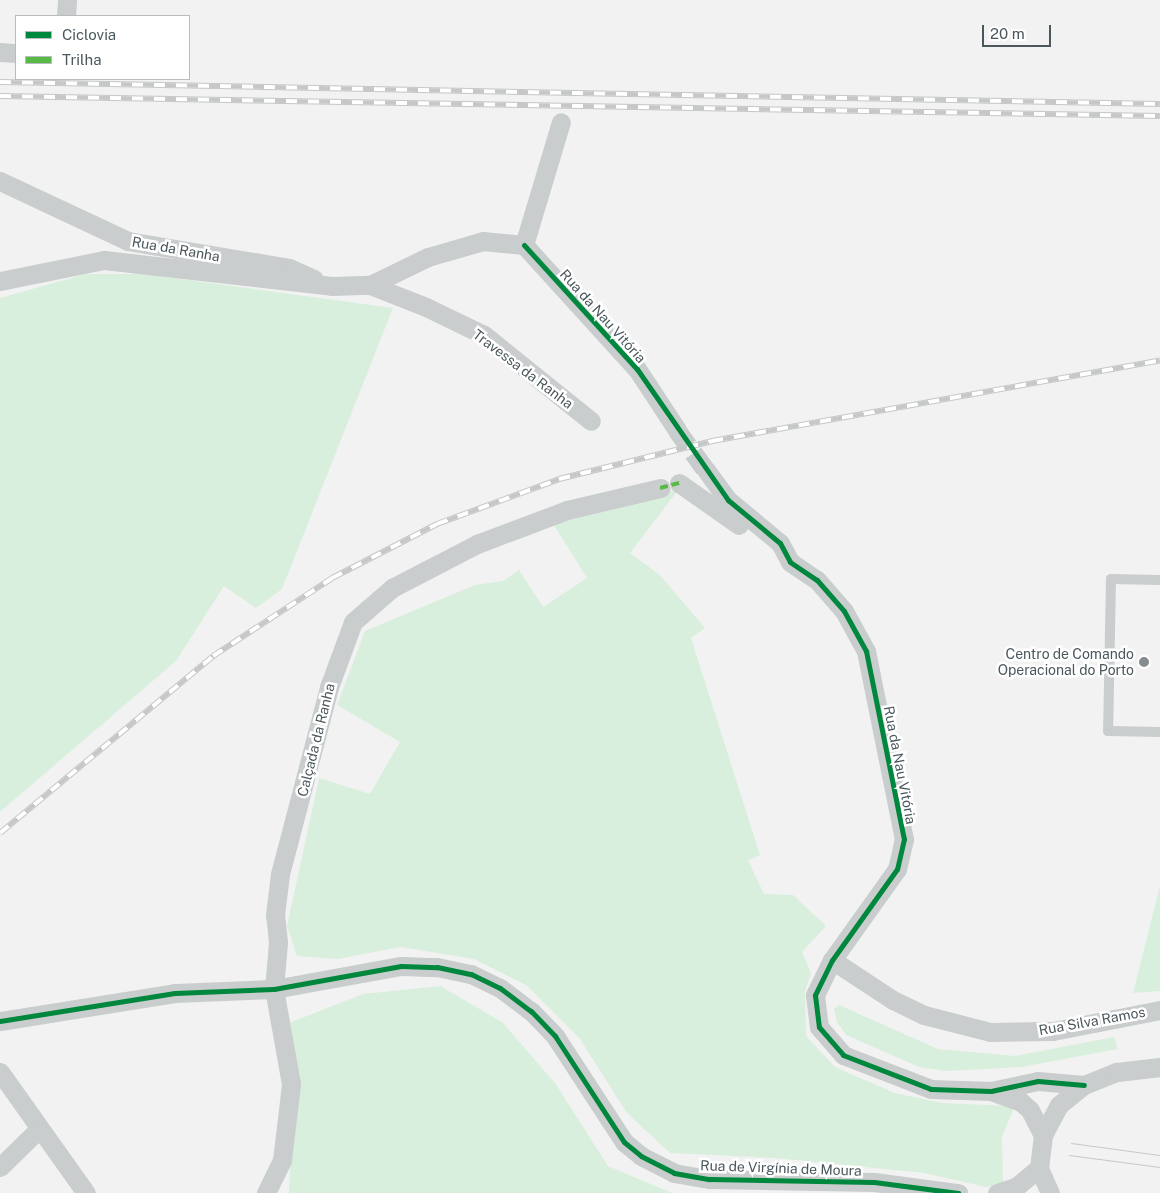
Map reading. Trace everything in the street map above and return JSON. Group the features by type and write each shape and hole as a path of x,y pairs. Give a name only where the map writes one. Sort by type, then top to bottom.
{"street":[{"path":"66,15 67,0"},
{"path":"0,52 15,53"},
{"path":"524,245 561,122"},
{"name":"Rua da Ranha","path":"0,181 128,241 289,268 332,286"},
{"name":"Rua da Ranha","path":"0,281 104,260 332,286 370,285 428,257 483,241 524,245"},
{"name":"Rua da Nau Vitória","path":"524,245 637,369 676,430"},
{"name":"Travessa da Ranha","path":"370,285 426,306 484,335 591,421"},
{"name":"Rua da Nau Vitória","path":"706,470 728,500 780,543 790,562 817,580 838,605 866,651 904,839 898,869 832,960 814,995 819,1027 842,1055 931,1089 992,1091 1038,1081 1084,1085"},
{"path":"679,483 790,562"},
{"name":"Calçada da Ranha","path":"266,1193 282,1160 291,1084 274,989 278,942 275,915 280,874 329,687 353,622 392,588 477,544 567,510 660,488"},
{"name":"Rua Silva Ramos","path":"832,960 893,1000 924,1015 990,1032 1053,1030 1160,1010"},
{"name":"Rua de Virgínia de Moura","path":"0,1021 174,993 274,989 401,966 437,967 471,974 500,988 531,1011 555,1036 624,1142 640,1156 674,1173 709,1179 874,1182 958,1193"},
{"path":"1050,1193 1040,1168 1043,1135 1059,1105 1084,1085 1117,1072 1160,1066"},
{"path":"0,1072 86,1193"},
{"name":"Rua da Nau Vitória","path":"992,1091 1021,1102 1030,1110 1043,1135"},
{"path":"0,1167 39,1129"},
{"path":"997,1193 1016,1187 1040,1168"}],"lane":[{"path":"1160,580 1111,579 1108,731 1160,732"}],"green space":[{"path":"86,274 143,274 393,308 282,589 256,608 224,586 176,661 0,812 0,298"},
{"path":"679,489 630,553 660,575 705,628 691,638 760,855 748,860 764,894 793,895 826,926 802,952 811,973 805,992 806,1036 835,1067 895,1093 942,1103 1011,1106 1013,1110 1002,1137 1003,1184 986,1187 924,1173 775,1158 670,1153 627,1113 580,1039 526,985 474,959 400,947 338,959 297,956 287,926 319,778 370,794 400,742 337,705 365,631 475,585 503,581 519,570 543,607 587,578 552,522"},
{"path":"1160,886 1160,991 1133,993"},
{"path":"440,986 502,1022 555,1083 608,1166 672,1193 289,1193 294,1064 289,1023 363,994"},
{"path":"839,1005 938,1049 1015,1056 1114,1037 1118,1049 1021,1067 945,1071 919,1067 846,1035 837,1022 834,1009"}],"tunnel":[{"path":"677,430 706,470"}],"tram line":[{"path":"1071,1143 1160,1155"},
{"path":"1069,1155 1160,1167"}],"railway":[{"path":"0,82 1160,104"},
{"path":"0,96 1160,116"},
{"path":"0,833 213,656 332,578 437,524 559,479 712,441 1160,360"}],"marked path":[{"path":"660,488 679,483"}],"cycle path":[{"path":"524,245 637,369 728,500 780,543 790,562 817,580 844,611 866,651 904,839 897,869 832,960 815,995 819,1027 843,1055 931,1089 991,1091 1038,1081 1084,1085"},
{"path":"0,1021 175,993 274,989 401,966 437,967 471,974 500,988 531,1011 555,1036 624,1142 641,1156 674,1173 709,1179 874,1182 958,1193"}],"place":[{"name":"Centro de Comando Operacional do Porto","path":"1144,662"}]}
